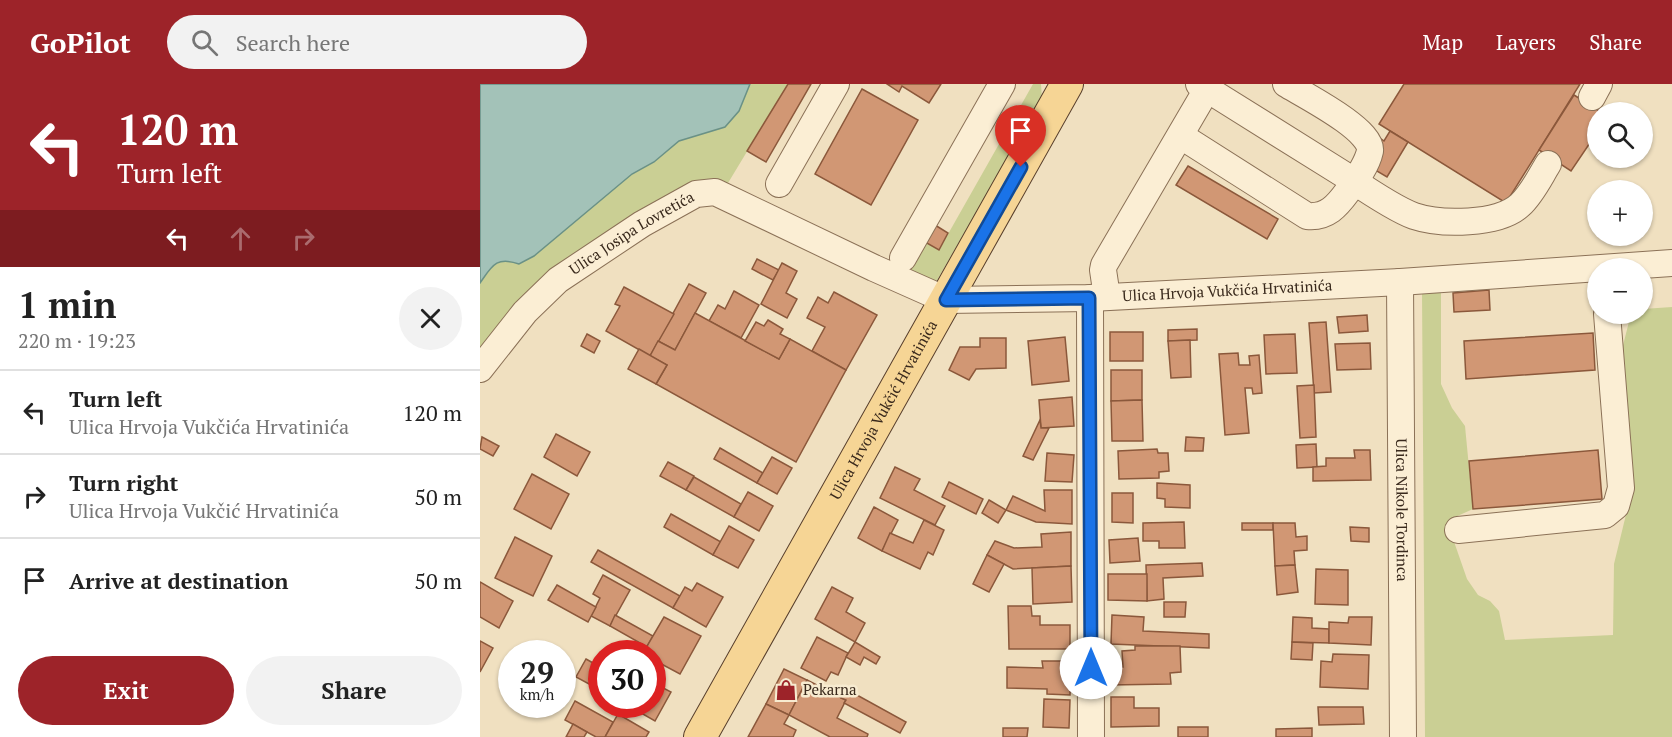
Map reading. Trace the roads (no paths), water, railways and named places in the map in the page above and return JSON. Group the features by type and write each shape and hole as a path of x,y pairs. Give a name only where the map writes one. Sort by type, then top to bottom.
{"main road":[{"name":"Ulica Hrvoja Vukčić Hrvatinića","path":"700,737 1067,84"}],"street":[{"path":"779,184 836,84"},
{"path":"903,258 1002,84"},
{"path":"1181,136 1307,216 1317,216 1330,211 1337,206 1355,182 1370,150 1369,140 1358,128 1286,84"},
{"path":"1091,737 1098,297 1104,264 1181,136 1205,86 1355,182 1413,216 1457,222 1504,214 1519,206 1529,195 1548,164"},
{"name":"Ulica Josipa Lovretića","path":"480,369 525,312 558,280 642,224 696,195 715,192 946,300"},
{"name":"Ulica Hrvoja Vukčića Hrvatinića","path":"1653,264 1672,263"},
{"name":"Ulica Hrvoja Vukčića Hrvatinića","path":"946,300 1098,297 1400,282 1587,269"},
{"name":"Ulica Nikole Tordinca","path":"1400,282 1403,737"},
{"path":"1458,530 1605,515 1616,506 1621,488 1608,324"}],"water":[{"path":"480,84 750,84 739,111 725,127 679,141 654,162 632,174 534,256 519,264 505,261 495,264 480,283"}],"place":[{"name":"Pekarna","path":"786,690"}]}
